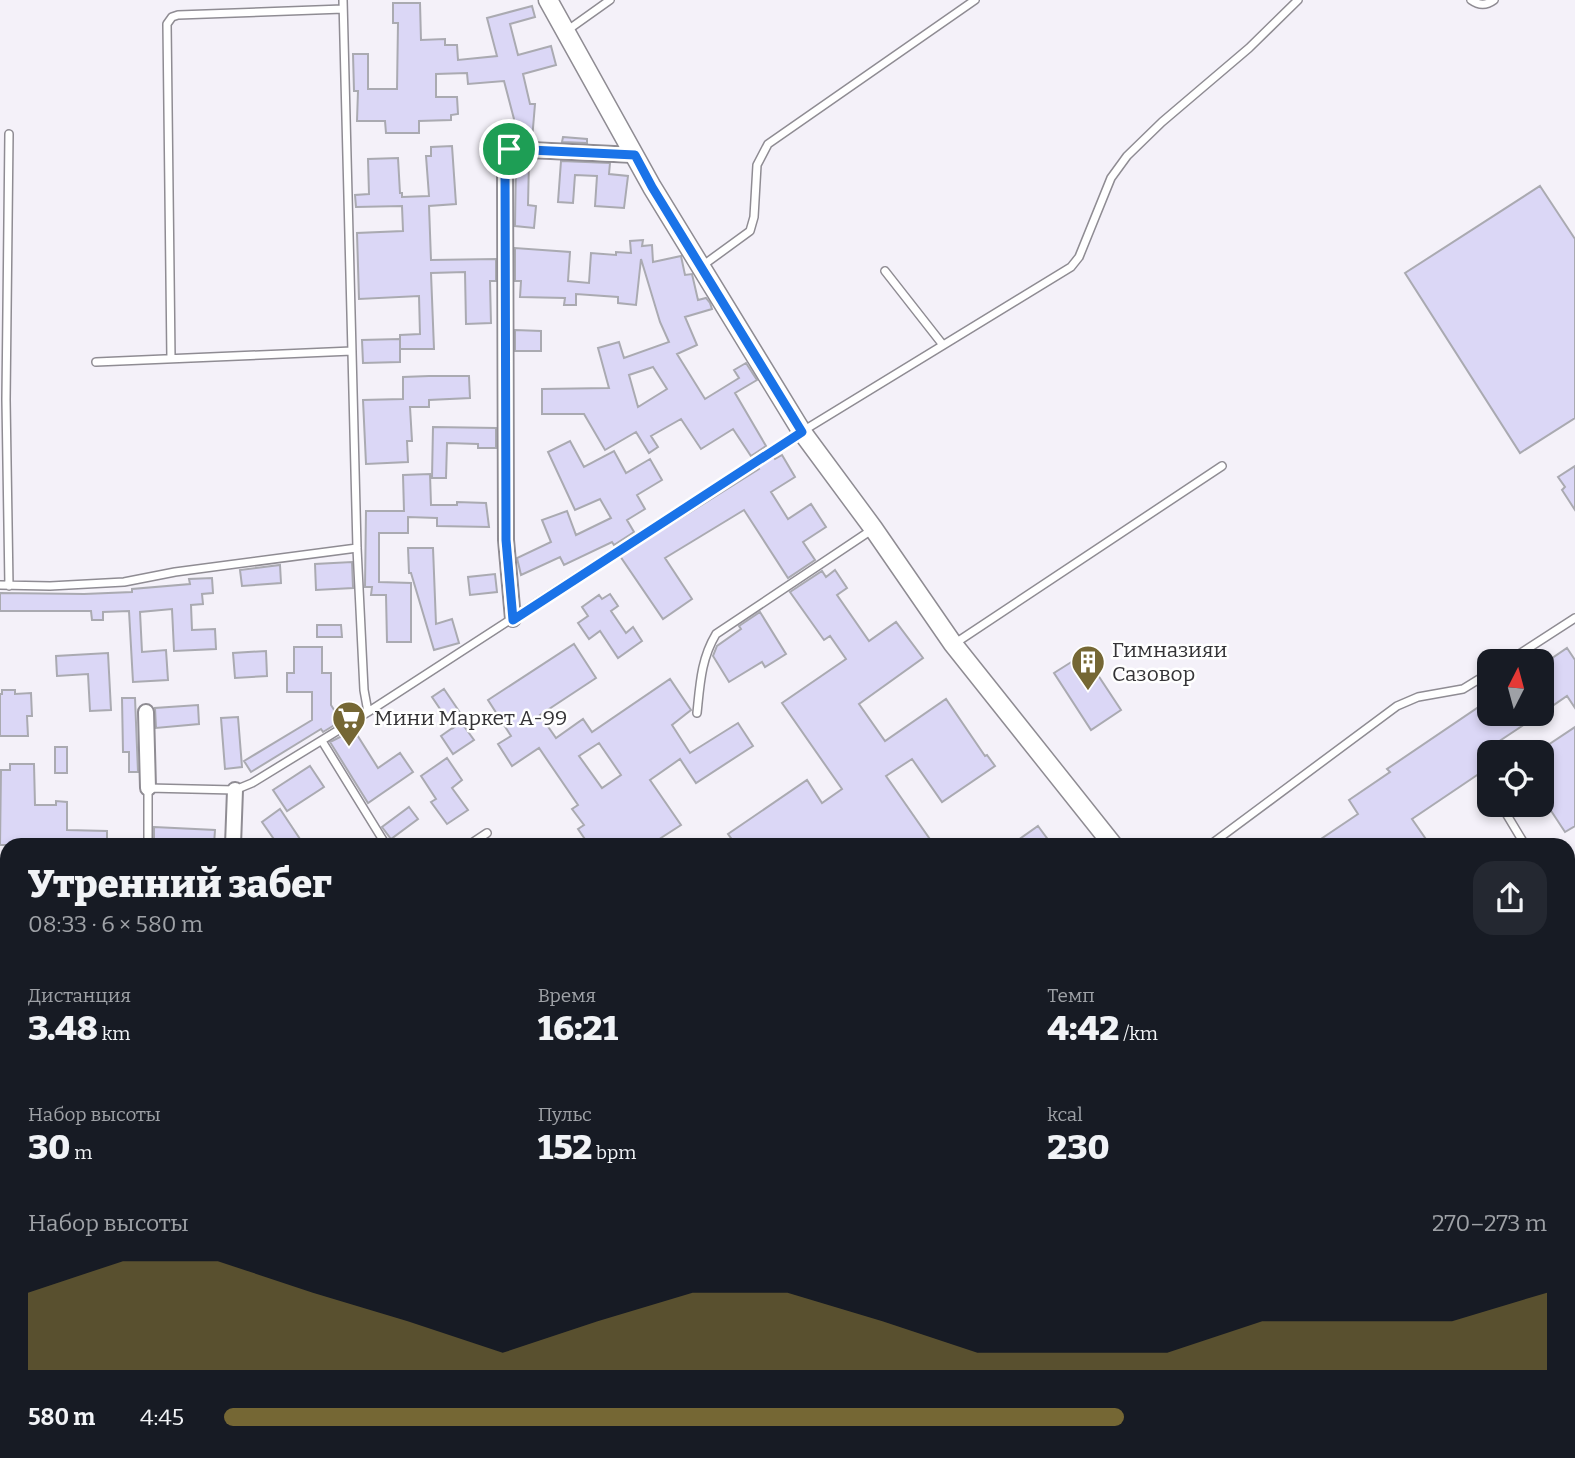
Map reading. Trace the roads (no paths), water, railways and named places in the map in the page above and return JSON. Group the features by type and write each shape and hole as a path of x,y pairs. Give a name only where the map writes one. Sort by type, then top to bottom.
{"street":[{"path":"548,0 635,155 802,432 873,528 953,644 1107,838"},
{"path":"513,620 506,540 505,160 509,149 635,155"},
{"path":"146,712 148,788"},
{"path":"233,838 235,790"}],"lane":[{"path":"565,33 610,0"},
{"path":"702,267 750,231 754,217 757,165 768,144 975,0"},
{"path":"148,838 148,788 235,790 252,783 513,620 802,432 1071,267 1079,257 1111,177 1127,156 1162,122 1249,48 1298,0"},
{"path":"1471,0 1480,5 1494,0"},
{"path":"171,359 167,24 172,17 178,15 343,4 357,548 364,690 368,712"},
{"path":"9,134 3,400 9,586"},
{"path":"886,271 943,345"},
{"path":"96,362 352,351"},
{"path":"953,644 1222,466"},
{"path":"697,713 701,671 707,648 716,634 873,528"},
{"path":"0,585 50,586 124,582 175,572 357,548"},
{"path":"1527,649 1575,618"},
{"path":"1219,838 1397,706 1418,697 1463,690 1477,681"},
{"path":"322,741 382,838"},
{"path":"1508,817 1521,838"},
{"path":"480,838 488,833"}],"place":[{"name":"Гимназияи Сазовор","path":"1088,692"},
{"name":"Мини Маркет А-99","path":"349,748"}]}
